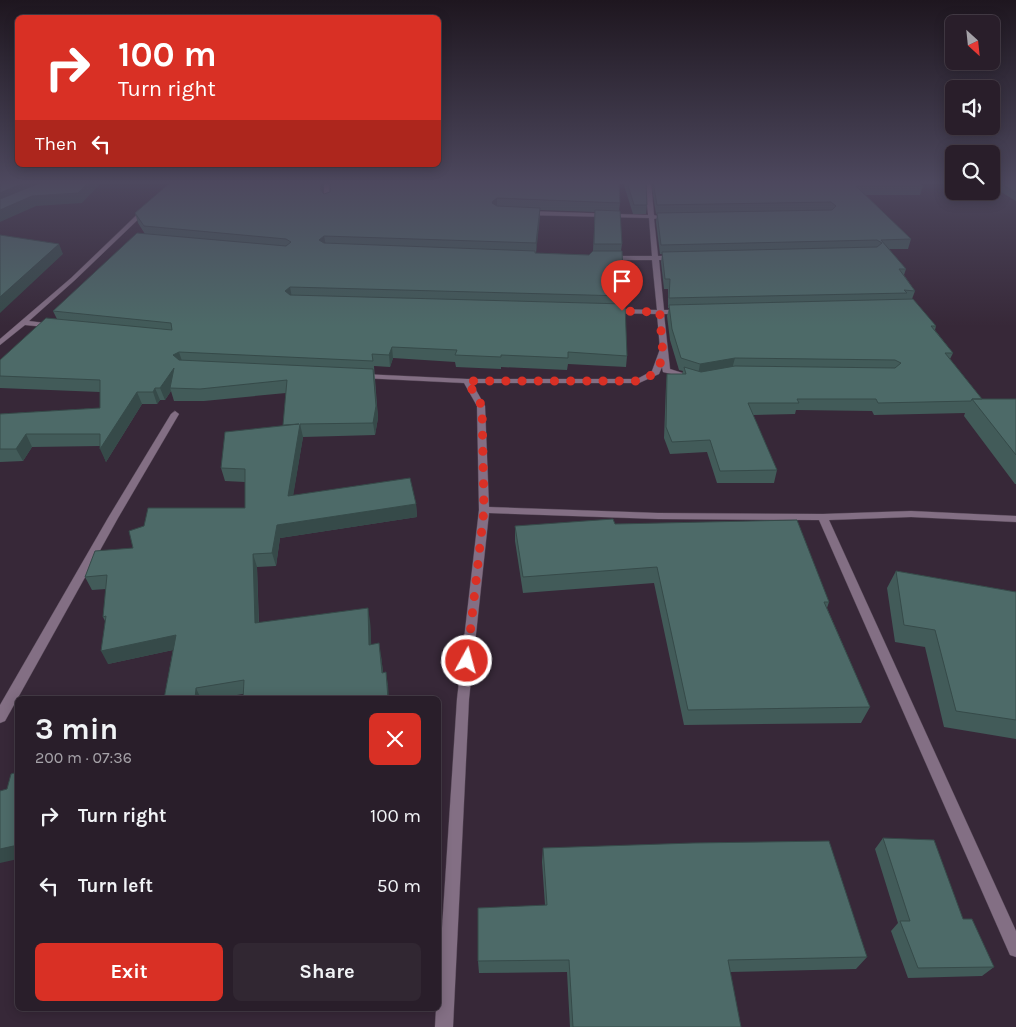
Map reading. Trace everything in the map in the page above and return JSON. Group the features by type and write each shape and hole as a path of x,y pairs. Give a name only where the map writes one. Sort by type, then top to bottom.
{"street":[{"path":"0,343 73,279 122,230"},
{"path":"653,230 666,370 698,379"},
{"path":"114,237 124,238"},
{"path":"607,258 686,257"},
{"path":"601,310 690,311"},
{"path":"24,323 63,327"},
{"path":"354,375 467,381 639,381 656,372 664,349"},
{"path":"444,1027 463,699 484,510 482,406 467,381"},
{"path":"0,717 113,518 175,414"},
{"path":"484,510 658,516 823,517 912,514 1016,519"},
{"path":"823,517 1016,949"}],"building":[{"path":"187,230 537,230 536,243 324,236 319,240 324,243 535,251 535,253 589,255 593,251 622,251 624,296 290,287 285,291 290,295 625,304 627,356 568,352 568,358 501,355 501,357 455,355 457,350 392,347 389,355 372,354 373,361 179,352 173,355 179,360 373,369 376,406 373,423 300,424 288,496 410,478 416,504 277,525 272,553 253,554 255,623 368,608 369,645 379,643 382,673 386,672 388,696 243,696 244,680 196,688 195,696 165,696 176,635 101,651 106,616 103,617 107,575 85,577 95,551 133,548 129,531 144,526 148,508 245,508 245,469 221,468 225,432 299,424 283,425 287,380 200,389 170,388 174,368 160,388 155,388 153,392 137,392 100,449 100,434 26,434 16,449 0,449 0,414 100,408 100,380 0,376 0,360 46,318 172,330 171,323 53,311 137,233 286,246 291,242 286,239"},
{"path":"594,230 621,230 622,244 594,244"},
{"path":"659,230 902,230 911,239 881,240 906,269 899,269 915,291 904,290 907,293 669,298 670,279 665,279 662,252 877,247 882,243 877,240 661,245"},
{"path":"0,235 59,244 0,297"},
{"path":"913,299 936,326 931,326 953,353 945,353 982,399 972,399 971,401 878,403 876,399 797,399 799,403 748,403 777,470 720,471 710,440 672,442 666,427 667,374 686,374 684,367 701,372 735,366 895,368 901,363 895,360 735,358 700,364 681,358 672,329 669,305"},
{"path":"972,399 1016,399 1016,455"},
{"path":"613,519 615,524 797,520 829,602 824,602 870,707 688,710 657,567 523,577 515,526"},
{"path":"896,571 1016,592 1016,720 956,711 935,630 904,625"},
{"path":"15,773 15,846 0,849 0,791 7,789 11,774"},
{"path":"883,838 934,840 963,919 972,919 994,967 918,968 900,921 910,921"},
{"path":"829,841 867,957 728,960 741,1027 573,1027 569,960 478,961 478,908 547,905 543,848"}],"route":[{"path":"467,661 484,510 482,406 467,381 639,381 649,378 656,372 664,349 660,312 622,311"}]}
